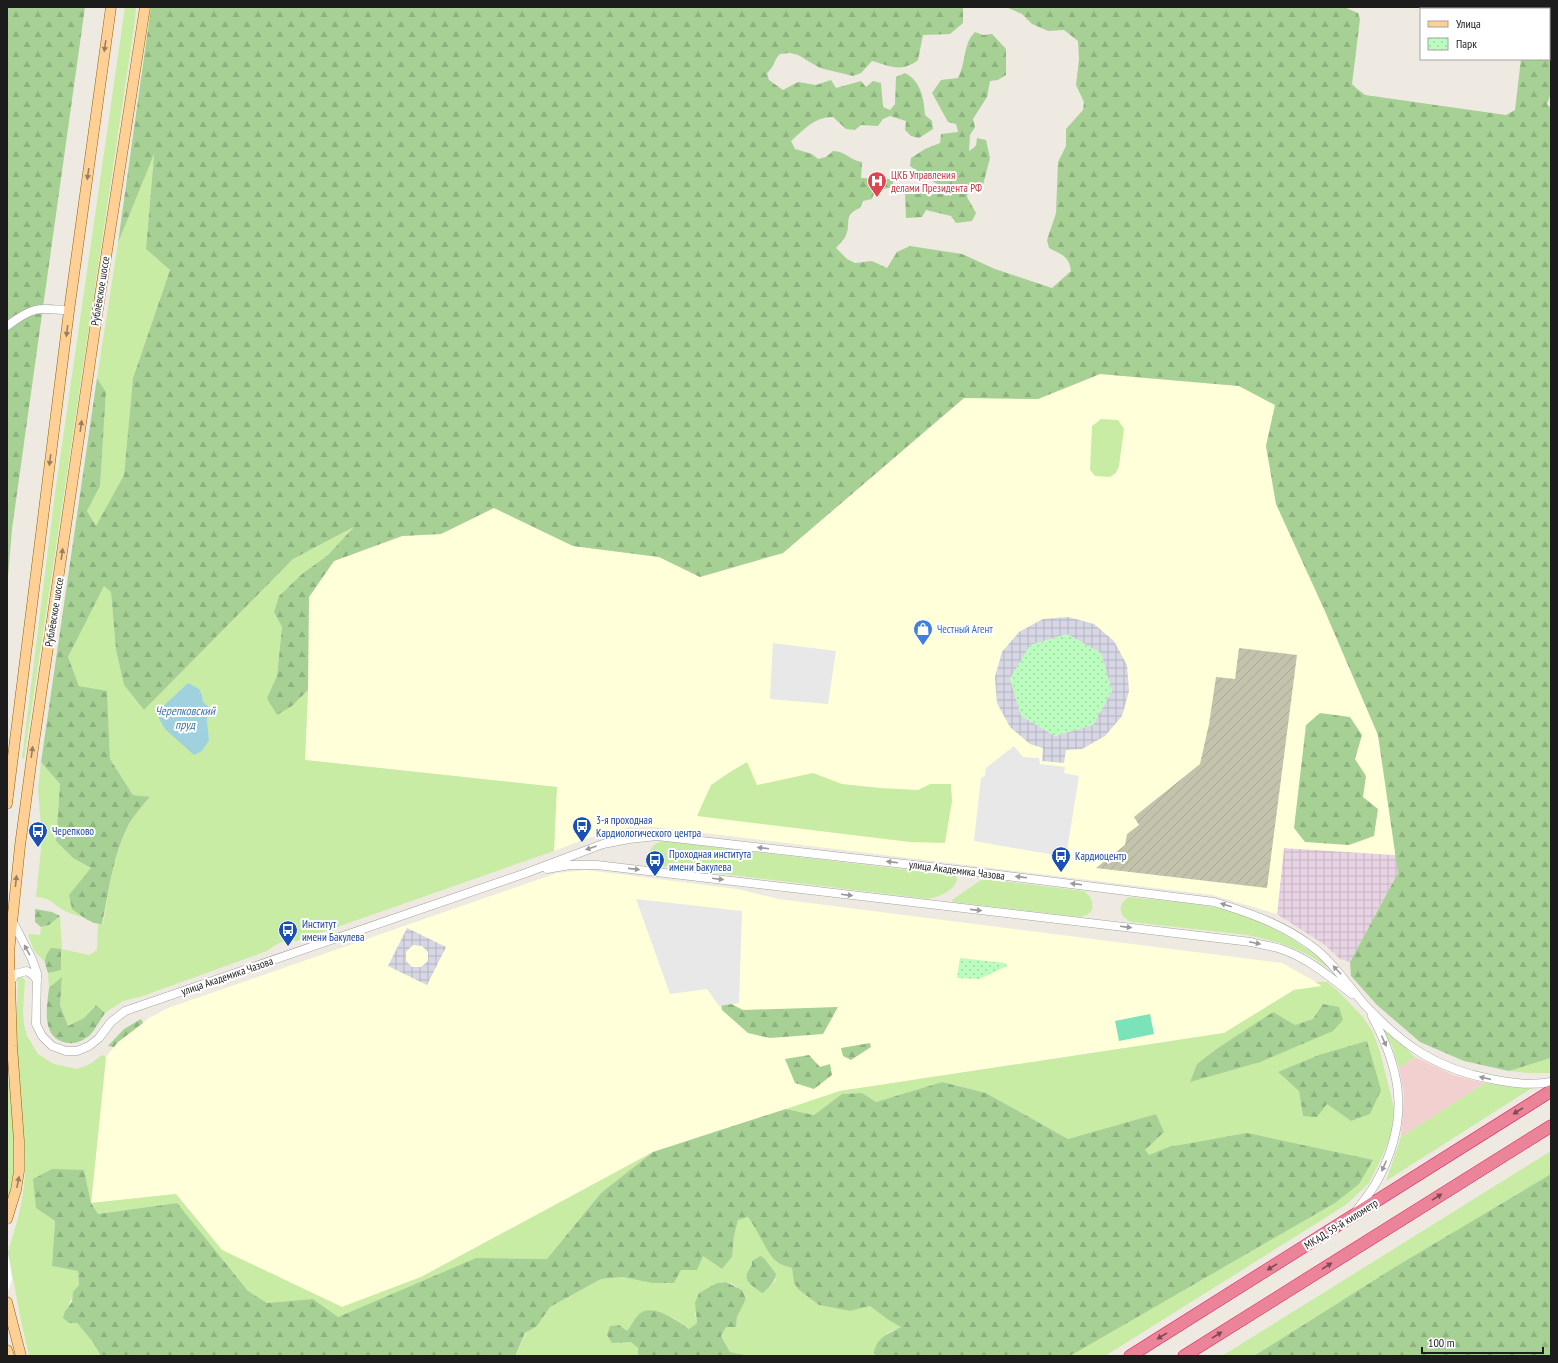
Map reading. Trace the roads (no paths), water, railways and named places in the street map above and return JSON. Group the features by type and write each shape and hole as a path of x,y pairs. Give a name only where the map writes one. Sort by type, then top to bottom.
{"highway":[{"name":"МКАД, 59-й километр","path":"1130,1356 1551,1091"},
{"path":"1184,1356 1551,1126"}],"main road":[{"name":"Рублёвское шоссе","path":"7,804 69,311 111,7"},
{"name":"Рублёвское шоссе","path":"7,1219 16,1190 19,1171 19,1141 12,1046 8,957 12,920 33,749 96,315 145,7"},
{"path":"7,1302 21,1356"},
{"path":"7,1350 9,1356"}],"street":[{"path":"7,326 32,310 45,308 69,311"},
{"name":"улица Академика Чазова","path":"12,920 37,973 36,1024 42,1036 52,1046 66,1051 77,1051 89,1046 99,1038 111,1022 125,1011 526,873 603,844 657,836 983,873 1214,902 1267,920 1311,945 1340,973 1364,1003 1395,1034 1417,1051 1439,1064 1465,1073 1513,1084 1535,1085 1551,1082"},
{"name":"улица Академика Чазова","path":"526,873 570,865 597,864 1251,942 1282,950 1307,961 1324,971 1364,1003 1385,1042 1394,1065 1400,1104 1396,1132 1386,1163 1375,1184 1352,1216"},
{"path":"10,983 16,974 22,971 27,971 33,974 37,980"}],"water":[{"name":"Черепковский пруд","path":"188,683 201,691 203,702 209,707 207,721 209,740 202,751 194,755 165,729 156,713"}],"place":[{"name":"ЦКБ Управления делами Президента РФ","path":"877,198"},
{"name":"Честный Агент","path":"923,646"},
{"name":"3-я проходная Кардиологического центра","path":"582,843"},
{"name":"Черепково","path":"38,848"},
{"name":"Кардиоцентр","path":"1061,873"},
{"name":"Проходная института имени Бакулева","path":"655,877"},
{"name":"Институт имени Бакулева","path":"288,947"}]}
